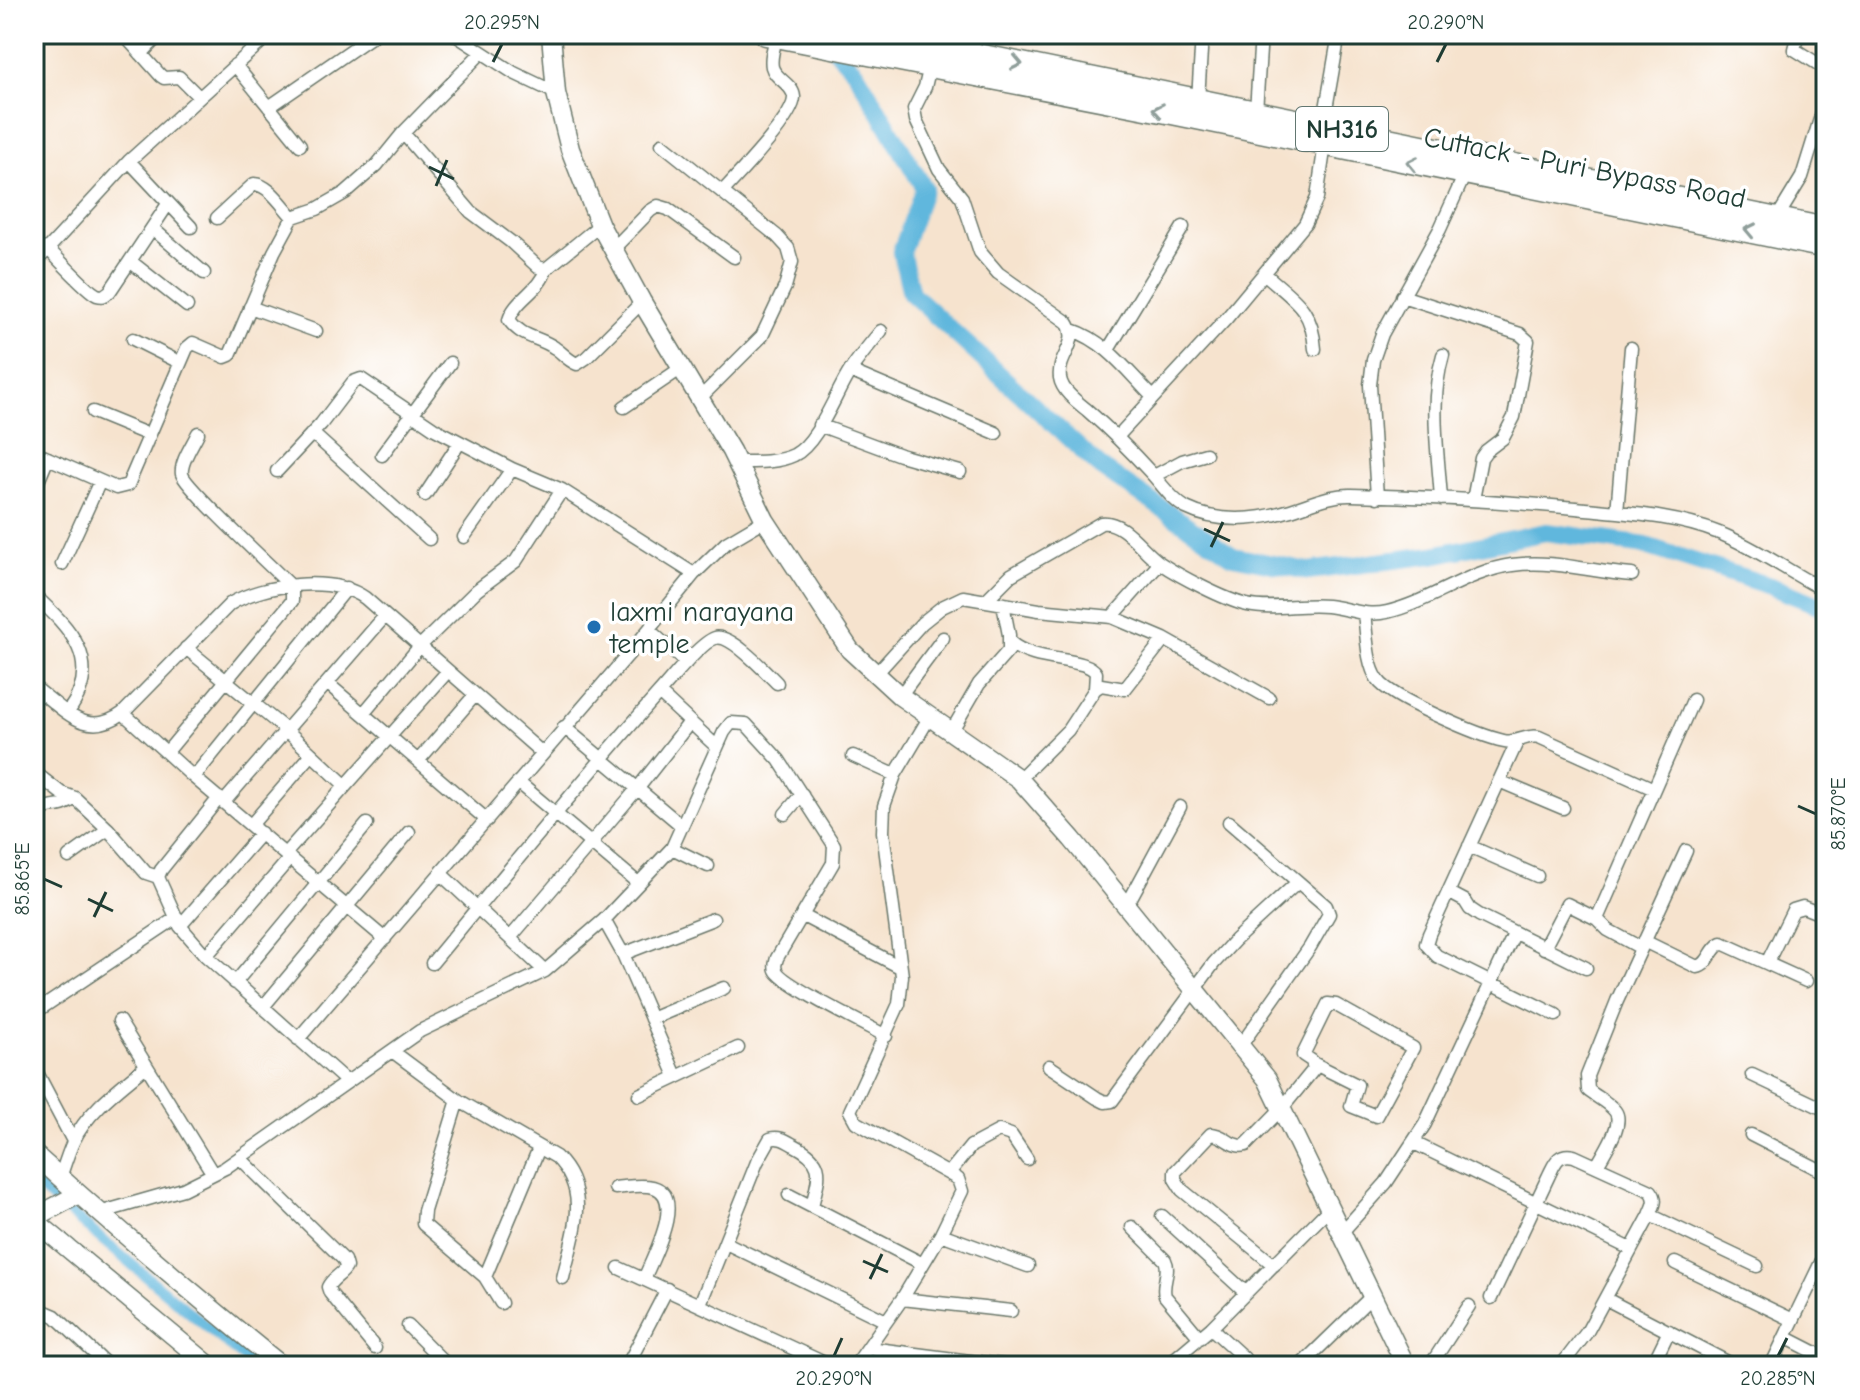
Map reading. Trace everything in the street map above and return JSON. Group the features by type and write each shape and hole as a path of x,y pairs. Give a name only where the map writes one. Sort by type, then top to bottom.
{"highway":[{"name":"Cuttack - Puri Bypass Road","path":"857,34 886,43 930,66 1324,135 1826,229"},
{"name":"Cuttack - Puri Bypass Road","path":"772,35 812,44 972,44 1198,100 1256,111 1324,135 1465,174 1826,247"}],"street":[{"path":"34,264 129,161 270,34"},
{"path":"269,107 375,34"},
{"path":"454,34 481,53 556,93"},
{"path":"551,34 556,93 570,149 600,225 642,302 701,397 763,517 850,650 900,696 1019,779 1127,905 1267,1079 1406,1366"},
{"path":"1198,100 1202,34"},
{"path":"1256,111 1261,34"},
{"path":"1117,437 1265,274 1312,211 1317,198 1339,34"},
{"path":"1798,34 1794,49 1826,69"},
{"path":"723,191 769,140 791,107 794,96 774,73 771,64 772,35"},
{"path":"125,36 144,52 161,76 179,77 199,97"},
{"path":"144,52 160,36"},
{"path":"34,452 116,488 128,485 179,362 193,343 225,357 230,355 274,252 293,217 341,196 377,165 403,133 481,53"},
{"path":"235,65 300,145"},
{"path":"930,66 925,87 914,109 916,120 939,169 962,198 980,252 998,273 1060,316 1072,330 1108,350 1152,396"},
{"path":"1777,218 1802,177 1826,100"},
{"path":"403,133 471,212 538,267 546,269"},
{"path":"662,144 777,236 788,248 792,262 785,287 762,336 701,397"},
{"path":"129,161 191,227"},
{"path":"1377,497 1370,385 1378,347 1465,174"},
{"path":"217,218 254,184 268,189 293,217"},
{"path":"47,248 97,295 104,295 110,291 168,204"},
{"path":"613,249 658,206 668,209 734,257"},
{"path":"600,225 546,269 542,281 512,311 509,320 521,332 551,345 577,364 642,302"},
{"path":"1108,350 1183,227"},
{"path":"152,228 204,273"},
{"path":"130,261 187,306"},
{"path":"1265,274 1308,316 1313,327 1315,349"},
{"path":"1402,296 1520,334 1528,341 1514,417 1503,438 1481,458 1473,500"},
{"path":"250,307 316,331"},
{"path":"1072,330 1073,339 1061,367 1060,381 1070,396 1117,437 1169,495 1185,507 1221,518 1284,512 1322,499 1349,495 1473,500 1617,512 1678,521 1718,532 1826,591"},
{"path":"739,466 794,455 803,448 850,371 881,331"},
{"path":"133,339 179,362"},
{"path":"1617,512 1631,348"},
{"path":"1441,499 1434,394 1443,355"},
{"path":"382,455 450,363"},
{"path":"624,407 683,367"},
{"path":"850,371 996,433"},
{"path":"277,471 353,382 361,379 460,442 562,490 694,574"},
{"path":"93,412 149,435"},
{"path":"819,425 900,455 960,472"},
{"path":"167,752 292,601 292,587 182,477 182,469 198,433"},
{"path":"312,433 429,539"},
{"path":"425,495 460,442"},
{"path":"1154,476 1182,461 1206,454"},
{"path":"34,491 48,458"},
{"path":"464,537 512,469"},
{"path":"62,564 100,481"},
{"path":"363,714 420,646 477,590 516,561 562,490"},
{"path":"298,1039 694,574 726,543 763,517"},
{"path":"986,600 1011,575 1101,523 1108,522 1120,528 1160,563 1225,597 1248,605 1329,606 1364,614 1388,612 1485,571 1511,565 1558,563 1591,572 1632,575"},
{"path":"1112,617 1160,563"},
{"path":"34,687 81,721 94,725 110,723 230,604 248,593 332,585 347,588 365,598 542,753"},
{"path":"194,777 347,588"},
{"path":"34,595 66,626 78,645 84,676 82,690 68,712"},
{"path":"875,675 905,639 942,607 963,597 1112,617 1164,639 1269,698"},
{"path":"951,732 979,684 1009,650 1003,604"},
{"path":"1364,614 1373,669 1381,684 1418,706 1485,736 1517,742 1532,735 1539,737 1654,789"},
{"path":"158,877 165,863 385,616"},
{"path":"649,630 686,663"},
{"path":"432,963 602,757 712,638 731,641 777,683"},
{"path":"900,696 943,638"},
{"path":"1019,779 1068,730 1095,689 1101,685 1125,689 1164,639"},
{"path":"1010,642 1030,655 1089,665 1096,673 1095,689"},
{"path":"186,648 286,730 345,785"},
{"path":"206,956 345,785 448,671"},
{"path":"327,683 487,820"},
{"path":"659,693 717,747"},
{"path":"418,761 475,695"},
{"path":"1597,919 1693,700"},
{"path":"123,713 385,939"},
{"path":"855,1366 902,1299 941,1234 962,1191 958,1179 856,1122 851,1116 852,1104 886,1036 902,989 882,819 884,806 895,775 929,718"},
{"path":"510,938 690,722"},
{"path":"99,1213 183,1189 241,1159 420,1031 545,971 604,920 672,848 717,747 731,723 746,724 779,760 834,845 835,855 777,958 777,972 791,984 886,1036"},
{"path":"564,727 682,826"},
{"path":"1517,742 1426,944 1437,956 1556,1015"},
{"path":"34,1013 178,922 256,829 312,754"},
{"path":"853,756 895,775"},
{"path":"34,772 61,793 75,798 108,829 146,873 158,877 178,922 206,956 347,1082"},
{"path":"1499,781 1563,808"},
{"path":"518,782 638,883"},
{"path":"785,814 802,794"},
{"path":"34,812 41,808 64,807 75,798"},
{"path":"1127,905 1180,807"},
{"path":"1229,822 1326,906 1329,914 1241,1045"},
{"path":"235,983 367,824"},
{"path":"69,857 108,829"},
{"path":"263,1007 409,832"},
{"path":"1469,846 1537,876"},
{"path":"672,848 708,866"},
{"path":"1597,1166 1618,1117 1614,1109 1588,1090 1587,1076 1642,945 1686,851"},
{"path":"441,874 545,971"},
{"path":"1049,1066 1097,1098 1112,1101 1235,940 1298,882"},
{"path":"1448,892 1468,903 1473,912 1586,968"},
{"path":"1544,948 1567,904 1597,919 1608,930 1697,967 1706,963 1716,945 1722,943 1806,981"},
{"path":"1767,963 1793,910 1803,907 1826,916"},
{"path":"803,916 900,967"},
{"path":"623,954 713,919"},
{"path":"604,920 623,954 676,1076"},
{"path":"1342,1232 1386,1183 1414,1143 1442,1091 1514,934"},
{"path":"651,1019 724,988"},
{"path":"1328,1004 1348,1011 1413,1048 1376,1116 1351,1106 1357,1085 1315,1064 1303,1055 1328,1004"},
{"path":"119,1021 213,1174"},
{"path":"639,1095 738,1048"},
{"path":"392,1051 458,1100 556,1157 566,1167 576,1185 579,1200 563,1278"},
{"path":"1274,1265 1182,1190 1175,1179 1175,1172 1211,1134 1217,1134 1234,1146 1246,1145 1283,1107 1315,1064"},
{"path":"60,1178 73,1141 83,1125 110,1096 146,1066"},
{"path":"34,1067 73,1141"},
{"path":"1752,1075 1826,1110"},
{"path":"458,1100 424,1211 423,1224 485,1277 501,1303"},
{"path":"949,1173 971,1146 999,1131 1011,1135 1027,1159"},
{"path":"1751,1135 1826,1173"},
{"path":"700,1304 757,1162 770,1139 782,1139 815,1158 819,1176 812,1206"},
{"path":"1414,1143 1631,1249"},
{"path":"485,1277 539,1148"},
{"path":"34,1154 60,1178 74,1197 99,1213 176,1281 282,1366"},
{"path":"1491,1298 1535,1203 1562,1155 1574,1156 1651,1191 1655,1203 1650,1215 1587,1332 1561,1366"},
{"path":"241,1159 344,1260 344,1272 328,1287 330,1293 375,1348"},
{"path":"615,1188 652,1187 661,1191 669,1206 644,1279"},
{"path":"789,1195 923,1264"},
{"path":"74,1197 38,1216 204,1364"},
{"path":"1170,1365 1329,1209"},
{"path":"1650,1215 1757,1266"},
{"path":"1162,1216 1246,1293"},
{"path":"1132,1227 1165,1260 1165,1296 1200,1338"},
{"path":"941,1234 1028,1266"},
{"path":"726,1243 886,1321"},
{"path":"1771,1366 1826,1252"},
{"path":"1675,1263 1793,1320"},
{"path":"619,1268 831,1366"},
{"path":"627,1366 667,1289"},
{"path":"1300,1366 1372,1296"},
{"path":"902,1299 1011,1311"},
{"path":"1606,1299 1735,1366"},
{"path":"1430,1366 1469,1306"},
{"path":"34,1307 55,1316 108,1366"},
{"path":"408,1326 448,1366"},
{"path":"1211,1328 1244,1358 1244,1366"},
{"path":"1652,1366 1669,1331"},
{"path":"1785,1337 1826,1358"},
{"path":"869,1348 1009,1366"}],"waterway":[{"path":"831,45 856,72 924,188 901,252 911,293 1100,467 1233,556 1308,571 1433,555 1546,532 1646,546 1770,586 1826,608"},
{"path":"34,1183 254,1366"}],"place":[{"name":"laxmi narayana temple","path":"594,627"}]}
